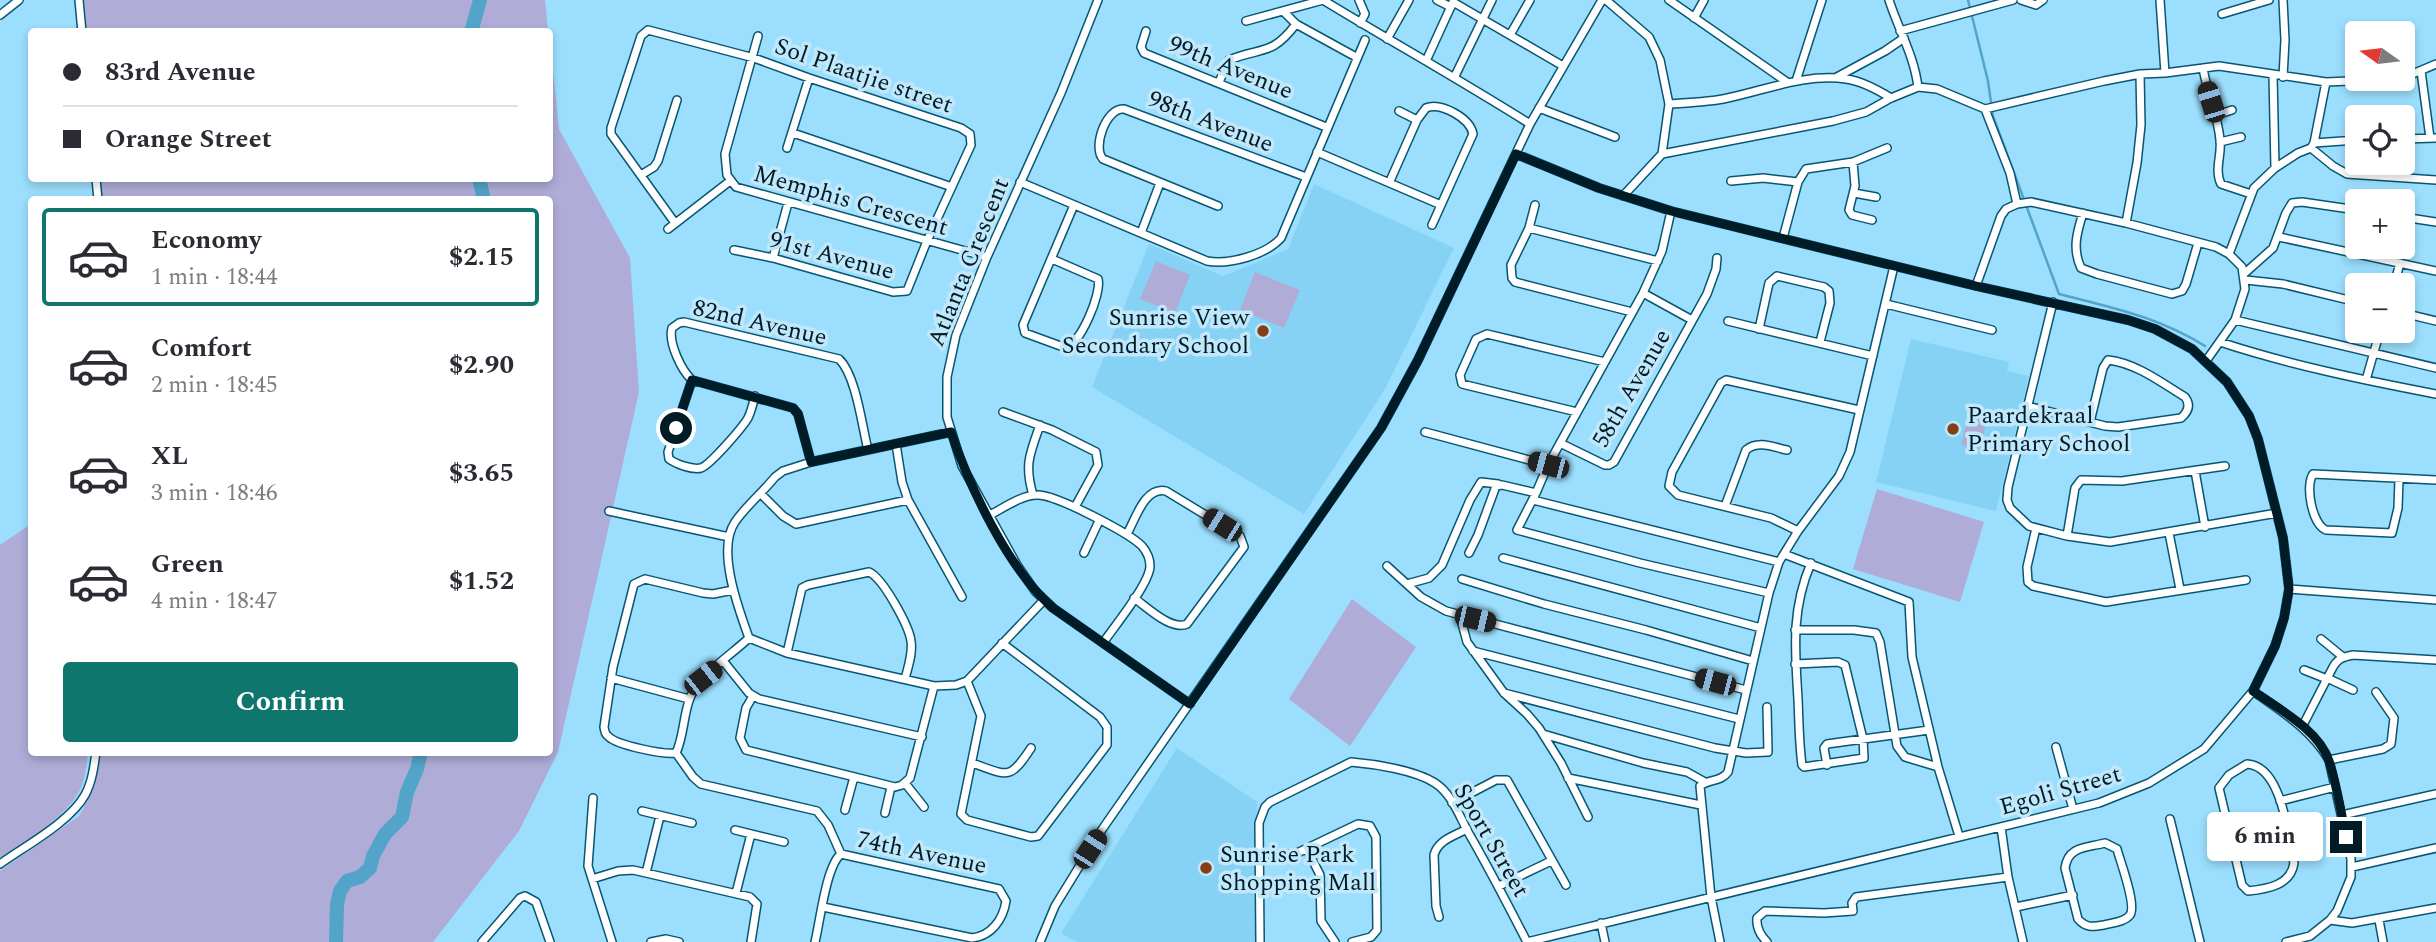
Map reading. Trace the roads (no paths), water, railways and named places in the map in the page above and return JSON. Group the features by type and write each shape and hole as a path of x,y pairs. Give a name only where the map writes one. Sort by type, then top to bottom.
{"street":[{"path":"0,15 19,0"},
{"path":"79,0 82,28"},
{"name":"Atlanta Crescent","path":"1098,0 956,335 950,358 946,402 951,432 962,467 1017,565 1044,600 1190,704"},
{"path":"1246,21 1323,0 1455,76 1530,124"},
{"path":"1359,0 1366,14 1360,23"},
{"path":"1387,39 1409,0"},
{"path":"1437,0 1453,3 1563,66"},
{"path":"1455,76 1492,0"},
{"path":"1510,35 1530,0"},
{"path":"1041,942 1055,906 1074,872 1381,428 1418,360 1530,124 1604,0 1649,37 1660,60 1670,104 1662,154 1623,196"},
{"path":"1669,0 1792,81"},
{"path":"1694,18 1704,0"},
{"path":"1792,81 1822,0"},
{"path":"1889,0 1914,62 1918,87"},
{"path":"1833,79 1885,51 1902,34 2012,0"},
{"path":"2021,0 2033,5 2040,4 2043,0"},
{"path":"2160,0 2165,73"},
{"path":"2222,14 2269,0"},
{"path":"2283,0 2283,77"},
{"path":"1426,61 1453,3"},
{"path":"1283,11 1296,24 1356,57"},
{"path":"1219,82 1229,60 1276,46 1296,24"},
{"name":"Sol Plaatjie street","path":"641,175 614,139 611,128 644,32 656,30 754,58 967,130 971,145 927,241"},
{"name":"99th Avenue","path":"1146,31 1141,47 1144,53 1326,127"},
{"name":"Memphis Crescent","path":"758,37 725,154 727,175 736,187 987,257"},
{"path":"1020,182 1207,261 1227,263 1276,244 1281,238 1365,40"},
{"path":"2415,73 2436,64"},
{"path":"1662,154 1833,121 1866,112 1918,87 1937,89 1989,107 2140,74 2219,66 2283,77 2345,81"},
{"path":"2203,68 2206,88 2217,116 2221,142 2216,175 2221,184 2251,194"},
{"path":"2415,139 2433,138 2421,71"},
{"path":"2126,223 2141,125 2140,74"},
{"path":"2273,75 2275,168"},
{"path":"788,148 809,78"},
{"path":"1670,104 1725,98 1792,81 1833,79 1860,83 1891,98"},
{"path":"2313,145 2326,82"},
{"path":"677,100 658,162 641,175 672,226 730,181"},
{"path":"1390,181 1426,108 1432,105 1465,120 1472,128 1473,134 1432,225"},
{"path":"1989,107 2019,204"},
{"name":"98th Avenue","path":"1218,206 1108,162 1098,155 1097,148 1111,111 1124,108 1306,177"},
{"path":"1539,108 1615,138"},
{"path":"2217,116 2232,110"},
{"path":"1399,111 1418,120"},
{"path":"793,133 953,187"},
{"path":"2221,142 2241,137"},
{"path":"2229,254 2253,188 2275,168 2313,145 2345,141"},
{"path":"2313,145 2333,166 2347,174 2436,180"},
{"path":"1783,238 1798,182 1809,167 1853,162 1887,148"},
{"path":"1317,152 1441,205"},
{"name":"Egoli Street","path":"1516,154 1623,196 1671,211 1976,286 2128,320 2175,339 2206,361 2227,382 2249,416 2258,439 2283,538 2289,589 2275,646 2253,691 2204,749 2179,766 2119,796 1796,878 1527,942"},
{"path":"1853,162 1854,193 1849,210 1852,215 1872,220"},
{"path":"1731,181 1763,178 1798,182"},
{"path":"1141,233 1160,183"},
{"path":"1854,193 1876,197"},
{"path":"1976,286 1996,225 2006,209 2031,202 2216,247 2236,260 2245,276 2243,299 2235,320 2206,361"},
{"path":"773,258 788,203"},
{"path":"2245,276 2273,248 2292,203 2345,208"},
{"path":"1052,259 1098,279 1100,286 1075,342 1066,348 1032,337 1025,333 1023,325 1074,205"},
{"path":"1535,205 1529,228 1511,265 1510,275 1515,282 1632,312"},
{"path":"1671,211 1658,261 1643,293 1548,465 1517,530 1640,563 1769,593"},
{"path":"2082,213 2075,250 2081,268 2172,294 2182,291 2186,284 2198,243"},
{"path":"2415,219 2436,222"},
{"path":"1529,228 1658,261"},
{"path":"2278,237 2436,271"},
{"name":"91st Avenue","path":"734,250 904,293 910,287 927,241"},
{"name":"58th Avenue","path":"1560,443 1605,465 1609,466 1615,462 1707,294 1717,258"},
{"path":"2397,273 2400,263"},
{"path":"1720,942 1711,897 1700,786 1725,776 1730,766 1769,593 1779,562 1798,531 1843,470 1850,452 1894,266"},
{"path":"1759,329 1769,283 1777,276 1824,287 1829,291 1830,303 1820,342"},
{"path":"2245,276 2345,299"},
{"name":"58th Avenue","path":"1643,293 1692,320"},
{"path":"2053,302 2007,499 2010,508 2024,523 2067,536 2110,542 2277,513"},
{"path":"1886,304 1992,330"},
{"path":"2415,316 2436,321"},
{"path":"2235,320 2436,368"},
{"path":"1728,321 1873,356"},
{"name":"82nd Avenue","path":"692,380 686,374 671,339 672,328 679,323 839,359 845,365 850,379 868,450"},
{"path":"1577,412 1462,384 1460,375 1476,339 1487,334 1605,362"},
{"path":"2220,342 2366,380 2436,394"},
{"path":"2366,380 2376,343"},
{"path":"2028,406 2090,422 2118,427 2181,418 2187,412 2188,403 2185,397 2147,374 2123,363 2108,360 2103,368 2090,422"},
{"path":"755,396 748,418 706,465 694,468 669,459 668,452 692,380 755,396 793,408 798,414 811,462"},
{"path":"1798,531 1771,518 1678,495 1669,486 1672,472 1721,383 1726,380 1859,410"},
{"path":"1003,412 1040,425 1096,452 1098,465 1075,507"},
{"path":"1032,495 1027,462 1040,425"},
{"path":"951,432 811,462 783,471 734,523 729,537 733,590 749,638 753,642 787,653 934,686 956,685 967,681 1044,600"},
{"path":"1425,432 1548,465"},
{"path":"896,444 908,500 962,597"},
{"path":"1725,506 1749,447 1764,445 1787,450"},
{"path":"2067,536 2075,488 2081,480 2122,481 2225,466"},
{"path":"2195,471 2204,527"},
{"path":"2399,479 2397,516 2392,533 2326,530 2320,528 2316,521 2309,486 2313,474 2436,480"},
{"path":"1408,584 1429,578 1442,565 1470,500 1481,482 1498,484 1534,497 1779,562"},
{"path":"1469,553 1478,536 1494,488 1498,484"},
{"path":"1127,534 1148,496 1159,489 1167,491 1240,536 1244,543 1244,547 1187,624 1171,624 1134,598"},
{"path":"761,494 783,516 796,524 908,500"},
{"path":"988,516 1032,495 1052,497 1127,534 1143,547 1149,557 1149,576 1103,643"},
{"path":"609,511 729,537"},
{"path":"1084,553 1099,521"},
{"path":"2036,528 2026,568 2028,582 2033,586 2106,602 2246,580"},
{"path":"2169,533 2180,589"},
{"path":"1784,554 1909,602 1912,657 1938,767 1959,836"},
{"path":"1503,558 1761,628"},
{"path":"1796,664 1838,662 1845,665 1863,739 1864,758 1827,765 1802,765 1796,664 1794,630 1798,602 1811,563"},
{"path":"1387,566 1434,606 1460,615 1746,690"},
{"path":"787,653 802,588 869,572 879,579 911,639 911,655 905,679"},
{"path":"676,753 664,753 611,740 604,727 611,678 631,590 639,580 645,579 703,593 733,590"},
{"path":"1462,579 1753,661"},
{"path":"2289,589 2436,600"},
{"path":"1460,615 1464,638 1504,693 1527,714 1542,734 1588,817"},
{"path":"1794,630 1876,633 1880,642 1894,734 1900,753 1938,767"},
{"path":"676,753 690,699 703,678 749,638"},
{"path":"2321,639 2343,657"},
{"path":"967,681 981,716 961,814 964,818 1031,837 1038,836 1107,744 1107,727 1100,717 1002,643"},
{"path":"1473,650 1739,719"},
{"path":"2302,727 2337,660 2353,655 2436,660"},
{"path":"724,662 752,696 922,737"},
{"path":"2304,670 2353,690"},
{"path":"611,678 690,699"},
{"path":"752,696 746,708 740,738 746,750 891,786 905,783 910,778 934,686"},
{"path":"2253,691 2302,727 2322,748 2329,760 2353,867 2341,900 2330,920 2309,936 2286,942"},
{"path":"2329,760 2383,749 2390,744 2394,718 2376,692"},
{"path":"1504,693 1732,751 1768,752 1767,707"},
{"path":"1827,765 1824,750 1827,744 1929,730"},
{"path":"1542,734 1643,763 1687,772 1705,782"},
{"path":"2056,747 2073,809"},
{"path":"972,763 1010,773 1018,768 1031,748"},
{"path":"676,753 701,784 817,811 828,825 841,854"},
{"path":"0,864 63,819 81,802 93,775 95,756"},
{"name":"Sport Street","path":"1260,942 1258,854 1262,814 1270,802 1351,762 1365,763 1433,781 1447,793 1527,942"},
{"path":"2252,764 2267,773 2275,784 2280,801 2294,863 2293,871 2288,879 2279,884 2248,891 2242,885 2221,797 2221,783 2229,775 2252,764"},
{"path":"845,810 854,777"},
{"path":"1568,778 1701,806"},
{"path":"1452,803 1496,780 1507,780 1566,885"},
{"path":"905,783 924,807"},
{"path":"884,813 891,786"},
{"path":"2280,801 2335,787"},
{"path":"2342,815 2436,794"},
{"path":"593,798 587,858 612,942"},
{"path":"642,811 692,823"},
{"path":"646,873 660,816"},
{"path":"2169,819 2200,942"},
{"path":"1258,854 1295,854 1358,824 1370,826 1376,837 1377,930 1371,937 1352,942"},
{"path":"2001,827 2008,877 2023,942"},
{"path":"1439,917 1436,906 1436,848 1441,842 1467,829"},
{"path":"735,830 784,842"},
{"path":"736,893 751,834"},
{"path":"2105,844 2117,849 2131,900 2132,911 2129,916 2124,920 2092,927 2084,925 2078,919 2073,895 2065,869 2069,854 2105,844"},
{"path":"2353,867 2436,848"},
{"path":"1307,849 1320,876 1321,921 1335,942"},
{"name":"74th Avenue","path":"815,942 823,907 833,865 841,854 999,889 1004,895 1005,907 989,933 983,937 972,938 823,907"},
{"path":"1499,887 1551,861"},
{"path":"592,879 618,871 646,873 750,897 757,904 751,942"},
{"path":"1767,942 1757,924 1757,918 1765,911 1853,911 1852,903 1856,897 2008,877"},
{"path":"2016,908 2073,895"},
{"path":"482,942 520,898 525,896 536,902 550,942"},
{"path":"2330,920 2352,923 2379,920 2436,908"},
{"path":"2379,920 2383,942"},
{"path":"1601,923 1605,942"},
{"path":"651,942 666,939 679,942"}],"waterway":[{"path":"472,28 480,0"},
{"path":"1968,0 1988,81 1993,116 2059,294 2152,320 2205,346"},
{"path":"480,182 483,196"},
{"path":"336,942 340,891 347,881 360,877 370,868 385,834 402,817 407,792 420,756"}],"place":[{"name":"Sunrise View Secondary School","path":"1263,331"},
{"name":"Paardekraal Primary School","path":"1953,429"},
{"name":"Sunrise Park Shopping Mall","path":"1206,868"}]}
